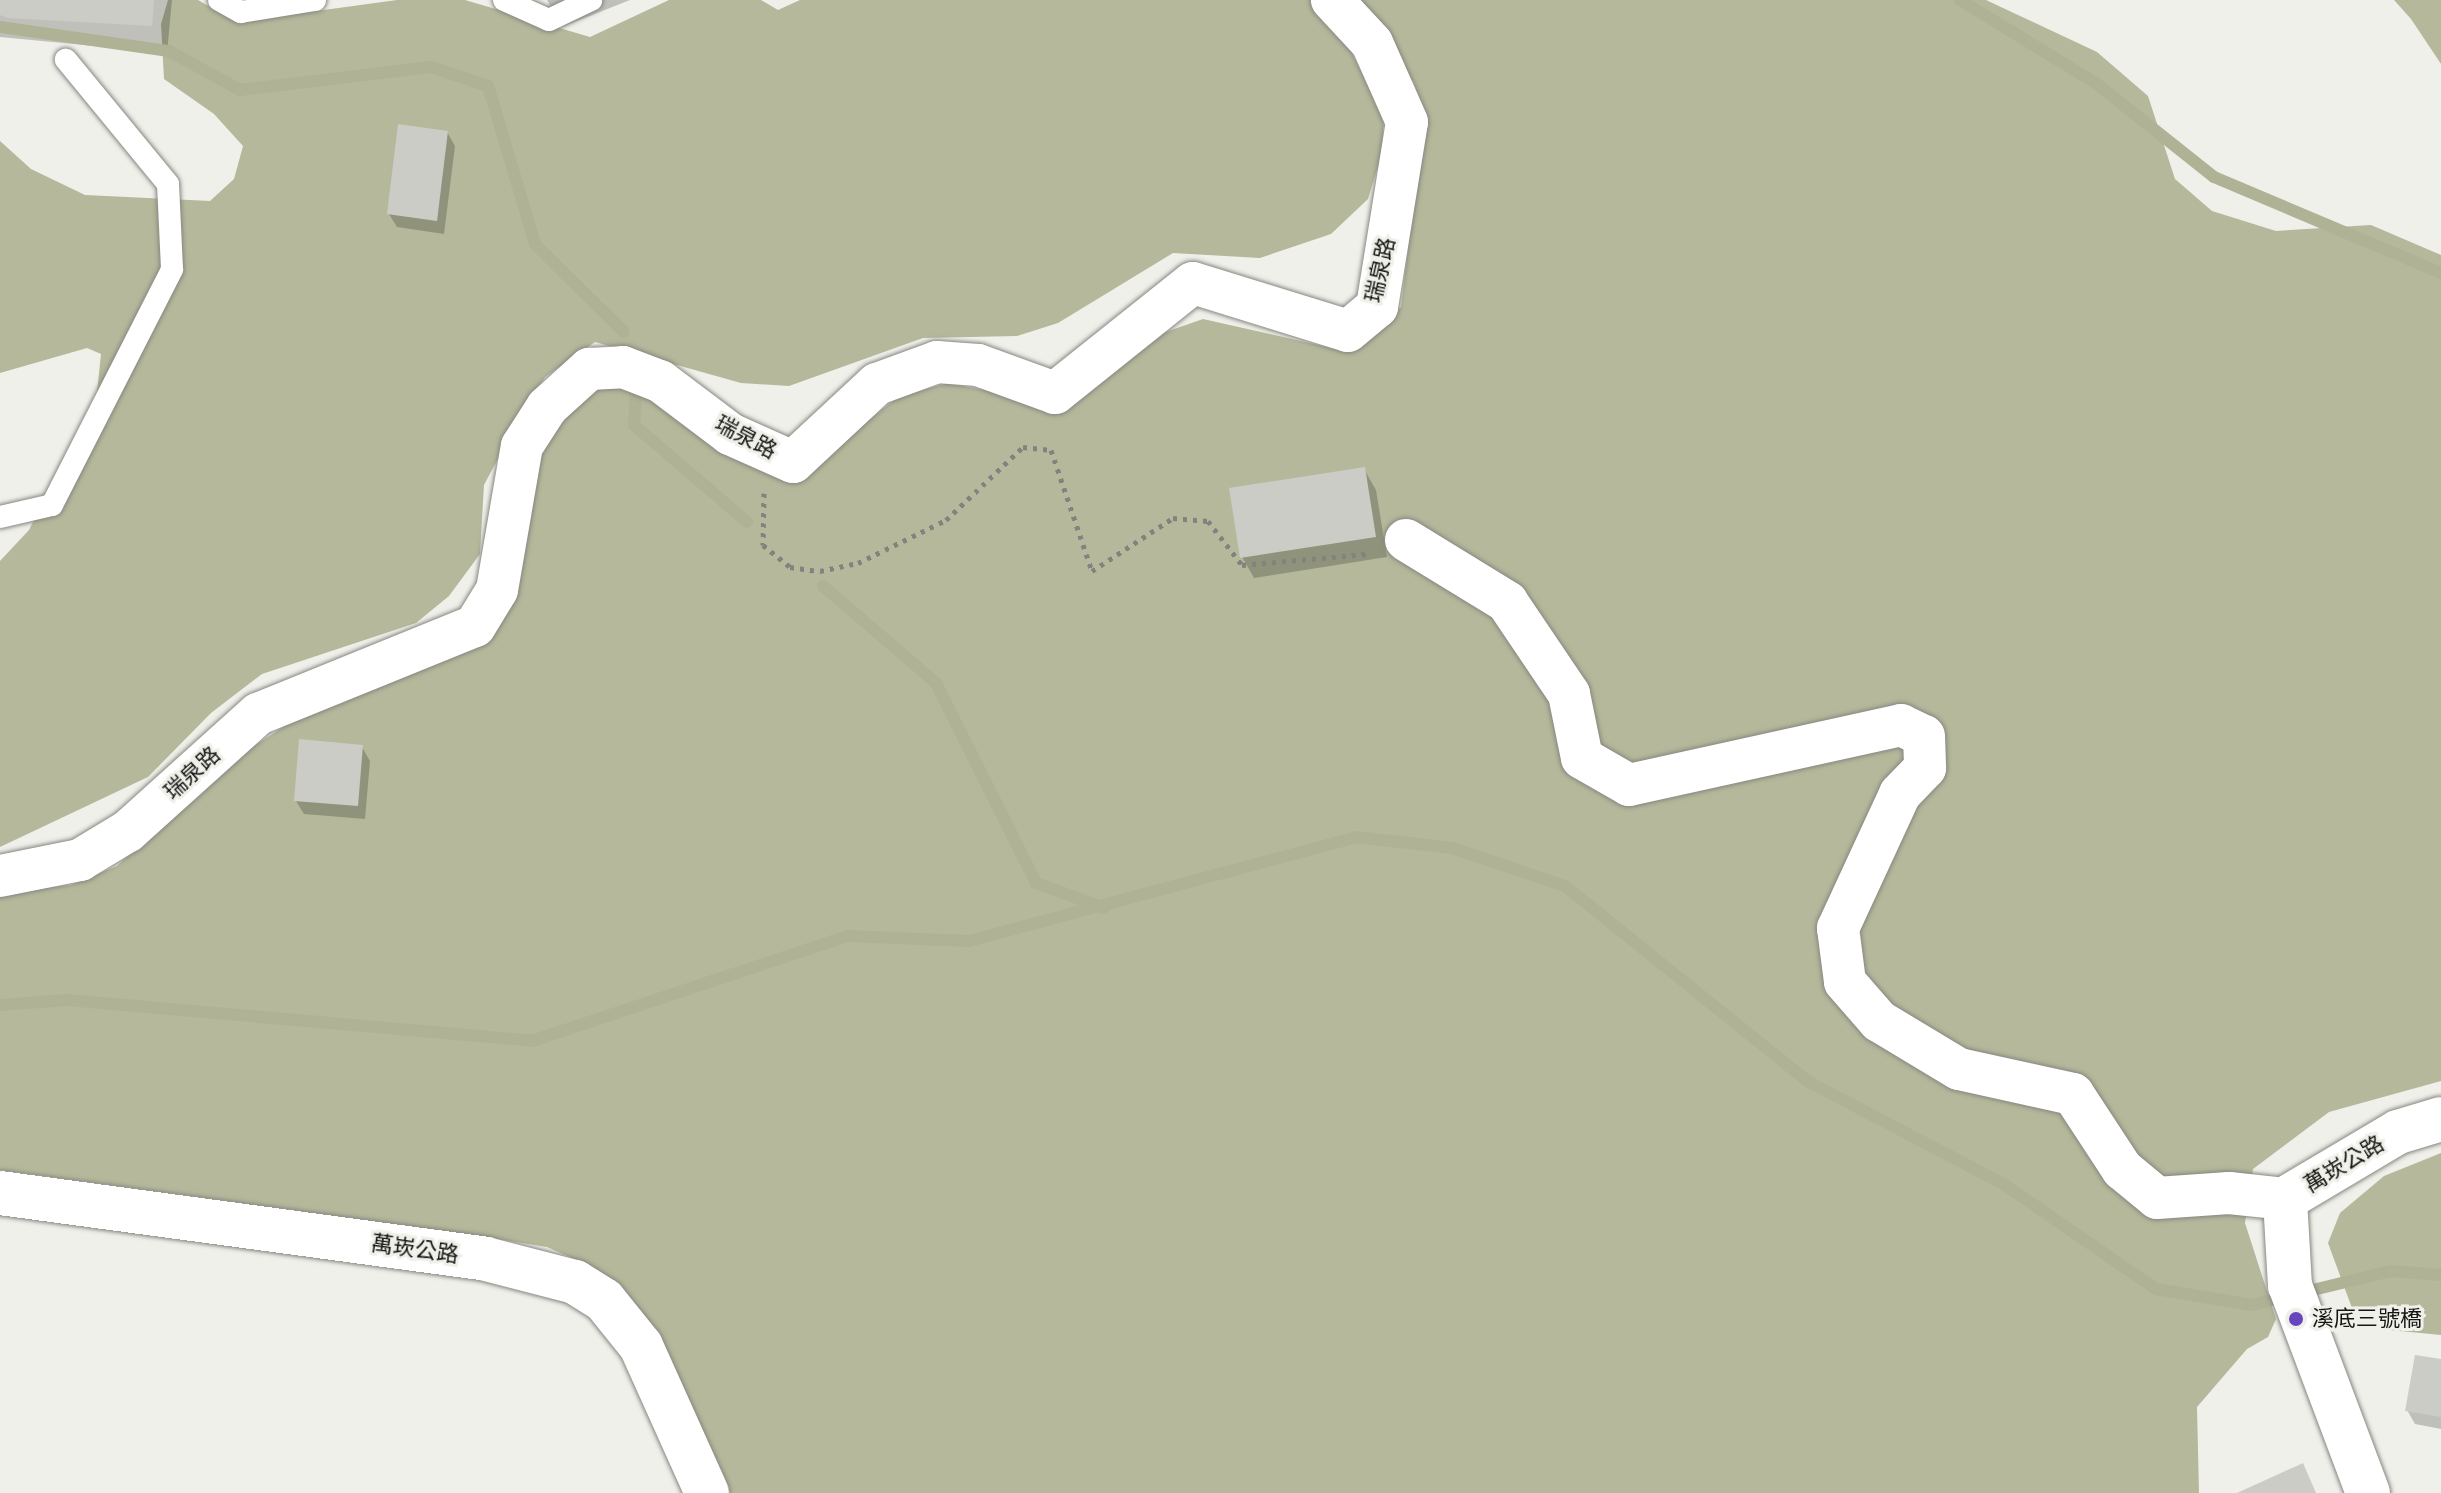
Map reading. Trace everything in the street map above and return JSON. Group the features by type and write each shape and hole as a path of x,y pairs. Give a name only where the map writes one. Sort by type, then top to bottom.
{"street":[{"name":"瑞泉路","path":"0,876 80,860 128,831 258,714 475,626 497,590 522,446 547,407 589,369 623,367 660,381 759,447 793,462 877,384 937,362 978,365 1055,393 1193,283 1348,331 1377,307 1407,122 1372,43 1332,0"},
{"path":"1406,540 1507,602 1569,694 1582,758 1629,785 1901,725 1924,736 1925,768 1900,794 1838,928 1845,982 1879,1021 1959,1069 2073,1094 2122,1169 2157,1198 2229,1193 2285,1199"},
{"name":"萬崁公路","path":"2368,1493 2296,1303 2285,1199 2398,1132 2441,1119"},
{"name":"萬崁公路","path":"0,1193 486,1259 575,1282 604,1300 641,1346 707,1493"}],"lane":[{"path":"219,0 241,12 315,0"},
{"path":"504,0 549,20 591,0"},
{"path":"0,517 52,505 172,269 168,184 66,60"}],"path":[{"path":"759,447 763,545 790,567 820,571 858,563 946,520 1023,447 1051,450 1092,571 1173,518 1208,521 1242,565 1277,567 1310,557 1376,553 1406,540"}],"green space":[{"path":"168,0 198,0 236,22 397,0 465,0 590,37 669,0 761,0 778,10 800,0 1310,0 1340,29 1384,117 1382,153 1368,199 1331,234 1260,258 1173,253 1058,323 1017,336 923,338 789,386 741,383 595,342 545,377 521,415 484,485 480,554 449,596 416,623 262,674 211,713 148,777 0,847 0,561 29,530 97,392 101,354 87,348 0,373 0,141 31,169 85,195 210,201 234,179 243,146 214,114 164,79 161,24"},
{"path":"1353,0 1986,0 2097,52 2148,96 2175,179 2212,211 2276,231 2371,225 2441,255 2441,1081 2329,1112 2253,1169 2245,1223 2276,1319 2268,1337 2247,1349 2197,1407 2199,1493 730,1493 680,1383 590,1266 547,1247 0,1170 0,893 71,885 117,866 224,766 286,725 467,647 537,452 594,386 648,390 743,454 854,432 898,397 948,383 994,392 1203,319 1336,349 1383,327 1401,307 1424,116 1414,83"},
{"path":"2394,0 2441,0 2441,64 2411,19"},
{"path":"2441,1153 2441,1335 2359,1327 2328,1243 2340,1213 2384,1176"}],"building":[{"path":"0,0 154,0 152,26 8,18 0,15"},
{"path":"398,124 448,131 437,221 387,214"},
{"path":"1365,467 1376,537 1240,558 1229,488"},
{"path":"299,739 363,745 358,806 294,801"},
{"path":"2415,1355 2441,1359 2441,1417 2405,1411"},
{"path":"2303,1463 2316,1493 2237,1493"}],"waterway":[{"path":"1960,0 2097,84 2214,177 2441,273"},
{"path":"0,27 169,51 240,90 431,67 488,86 535,244 624,332"},
{"path":"636,396 634,425 747,522"},
{"path":"823,586 936,683 1036,883 1104,908"},
{"path":"0,1005 67,1000 532,1041 847,936 969,941 1356,837 1452,848 1565,886 1809,1082 2005,1185 2156,1289 2252,1305 2390,1271 2441,1275"}],"place":[{"name":"溪底三號橋","path":"2296,1319"}]}
